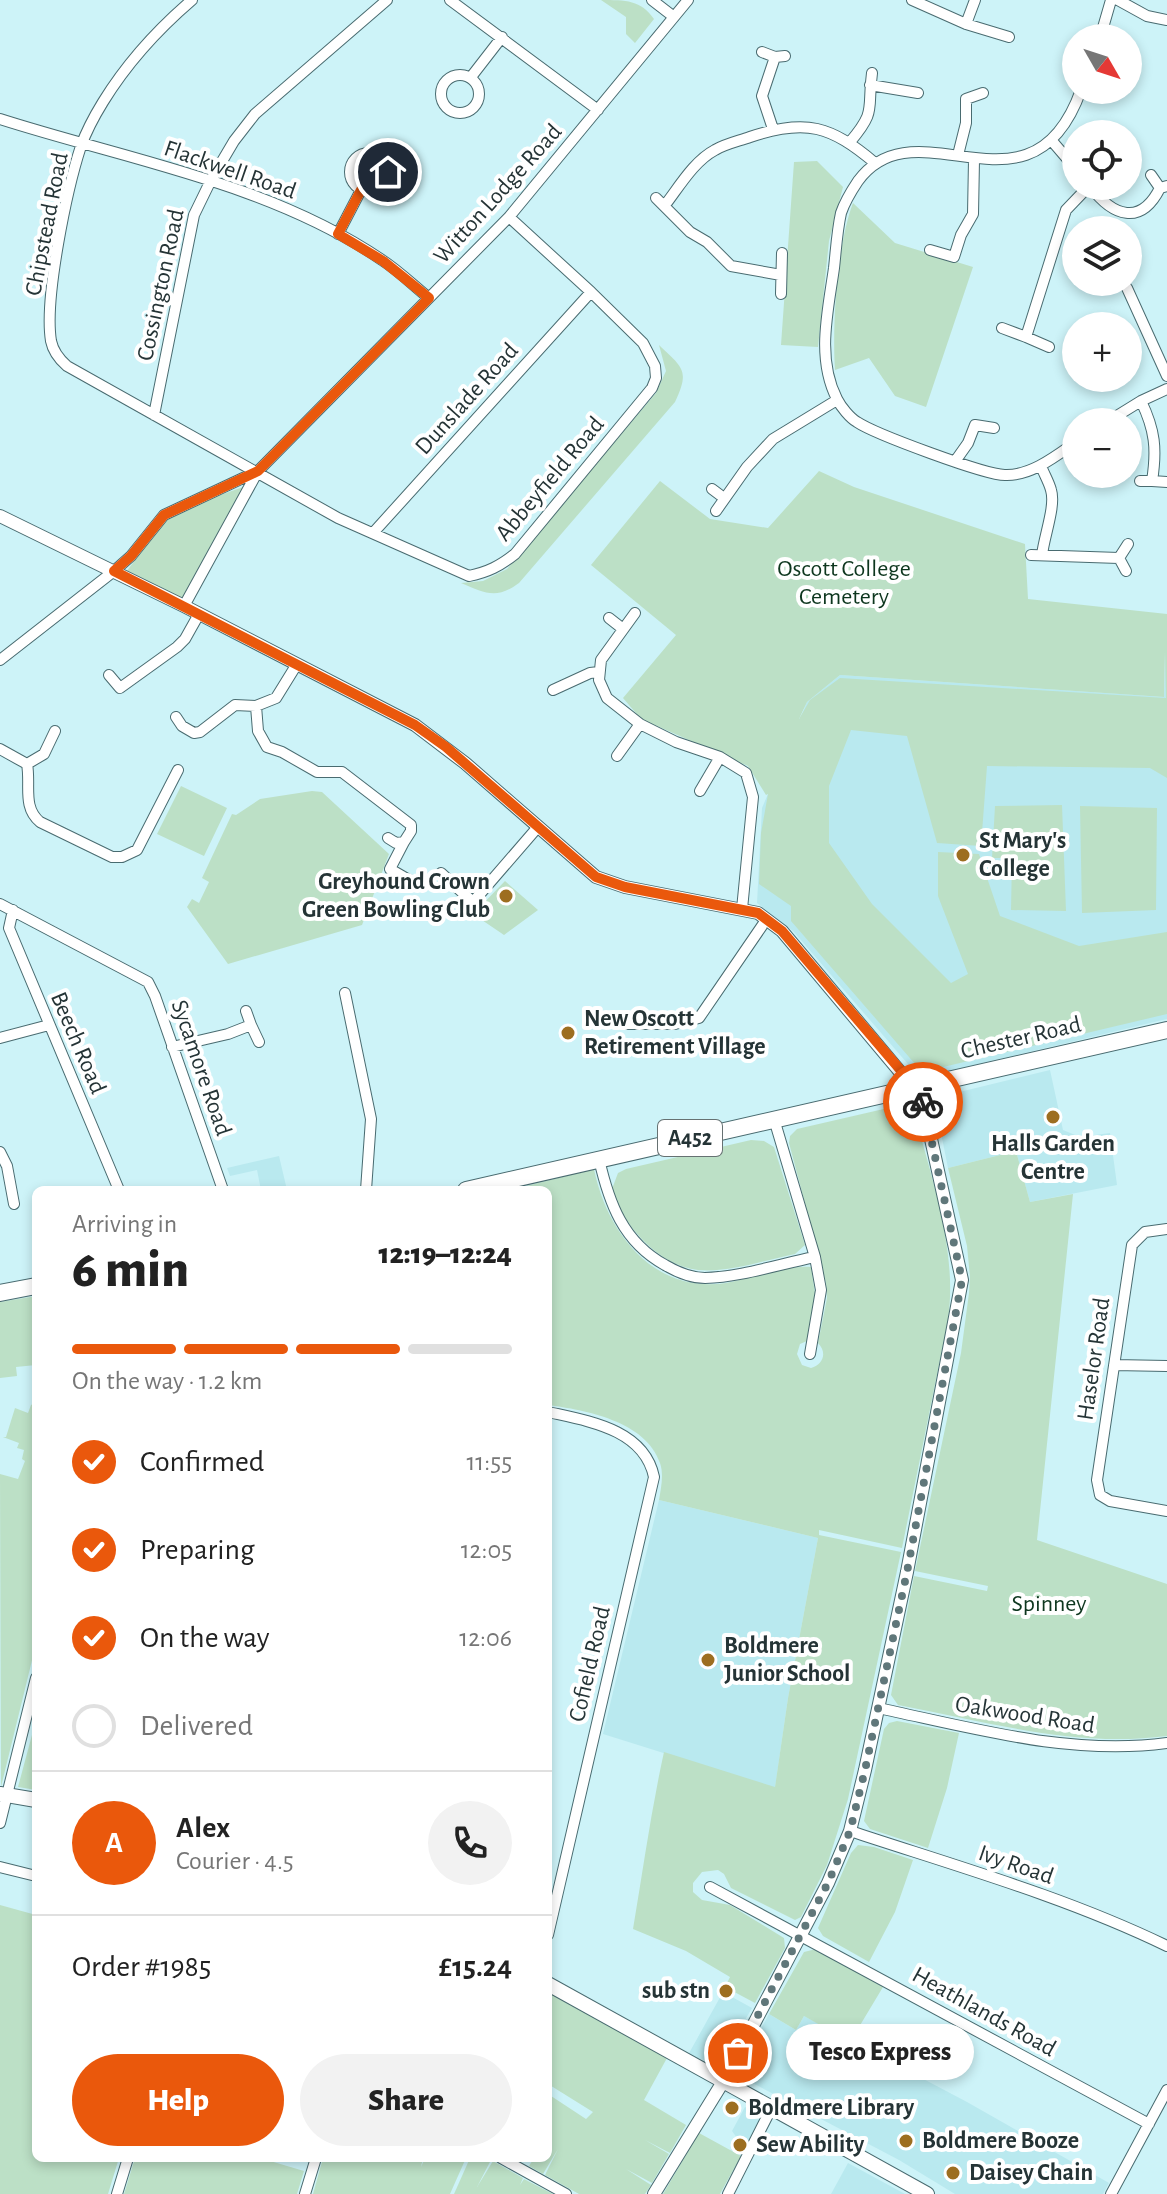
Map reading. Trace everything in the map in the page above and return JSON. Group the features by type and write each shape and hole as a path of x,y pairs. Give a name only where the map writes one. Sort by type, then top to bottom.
{"highway":[{"name":"Chester Road","path":"483,1186 1167,1030"},
{"path":"0,1293 32,1287"}],"main road":[{"path":"3,1795 32,1799"},
{"path":"552,1986 927,2194"}],"street":[{"name":"Chipstead Road","path":"192,0 130,60 102,103 82,145 63,222 51,297 51,340 56,355 67,366 258,471"},
{"name":"Cossington Road","path":"154,415 194,215 211,180 234,141 255,114 387,0"},
{"path":"450,0 598,110"},
{"path":"652,0 674,17"},
{"name":"Witton Lodge Road","path":"184,606 258,471 509,217 688,0"},
{"path":"912,0 966,24 1009,37"},
{"path":"966,24 975,0"},
{"path":"1104,24 1111,0"},
{"path":"1118,0 1147,16 1167,20"},
{"path":"471,77 502,37"},
{"path":"762,52 780,56 762,96 773,129"},
{"path":"850,142 866,123 872,106 871,79 918,93"},
{"path":"958,155 966,123 964,95 983,93"},
{"path":"1062,452 1041,466 1006,476 854,421 837,400 826,368 825,331 841,212 858,181 875,163 896,154 923,152 958,155 974,160 1021,156 1052,141 1075,104"},
{"name":"Flackwell Road","path":"0,119 211,180 276,204 338,234 383,261 429,298"},
{"path":"781,275 731,266 707,242 690,232 660,201 715,150 773,129 806,126 836,134 875,163"},
{"path":"1052,141 1062,153"},
{"path":"930,250 958,258 961,235 973,214 974,160"},
{"path":"1103,200 1122,214 1137,213 1152,204 1164,187 1151,175"},
{"path":"338,234 361,190"},
{"path":"1026,337 1066,210 1076,200"},
{"name":"Abbeyfield Road","path":"258,471 338,518 469,576 499,567 515,554 652,388 656,378 655,366 643,343 509,217"},
{"path":"781,294 782,253"},
{"name":"Dunslade Road","path":"373,533 591,292"},
{"path":"1131,296 1167,376"},
{"path":"1138,310 1150,307"},
{"path":"1002,328 1049,347"},
{"path":"1130,408 1167,389"},
{"path":"716,511 757,454 773,439 837,400"},
{"path":"1141,401 1151,420 1156,454 1146,481 1167,482"},
{"path":"956,460 968,443 975,421 994,428"},
{"path":"1041,466 1052,493 1052,513 1037,555 1119,558"},
{"name":"Witton Lodge Road","path":"0,660 131,556 164,515 258,471"},
{"path":"712,489 724,498"},
{"path":"0,516 390,711 435,738 584,868 606,882 758,913 782,931 915,1087 924,1103 962,1280 878,1708 850,1831 828,1883 723,2081 654,2194"},
{"path":"1119,558 1128,544"},
{"path":"1119,558 1126,571"},
{"path":"635,613 607,649 599,672 607,698 640,724 676,742 720,757 746,773 753,797 742,909"},
{"path":"109,675 120,688 177,647 199,614"},
{"path":"609,618 623,629"},
{"path":"176,717 182,726 194,733 200,732 235,705 256,706 276,698 297,664"},
{"path":"553,690 569,677 599,672"},
{"path":"256,706 258,731 267,747 317,772 335,771 349,776 411,825 411,831 390,869 409,880"},
{"path":"617,756 640,724"},
{"path":"27,764 44,754 55,731"},
{"path":"0,749 27,764"},
{"path":"700,791 720,757"},
{"path":"27,764 28,800 33,817 100,852 122,857 137,850 143,842 178,770"},
{"path":"441,873 473,902 537,828"},
{"path":"388,838 396,843 404,842"},
{"name":"Sycamore Road","path":"0,904 148,982 222,1186"},
{"name":"Beech Road","path":"13,910 9,928 117,1186"},
{"path":"624,1024 675,1024 699,1018 764,923 769,921"},
{"path":"345,993 371,1119 366,1186"},
{"path":"246,1011 259,1042"},
{"path":"0,1038 49,1025"},
{"path":"172,1047 228,1034 251,1025"},
{"path":"774,1119 815,1257 821,1290 810,1354"},
{"path":"0,1152 14,1204"},
{"path":"599,1159 613,1209 629,1236 656,1260 684,1275 703,1278 724,1276 815,1257"},
{"name":"Haselor Road","path":"1167,1229 1145,1232 1132,1245 1097,1480 1100,1495 1110,1501 1167,1511"},
{"path":"1114,1365 1167,1366"},
{"name":"Cofield Road","path":"552,1413 609,1428 627,1438 639,1448 652,1467 654,1477 552,1918"},
{"path":"0,1823 3,1795 32,1692"},
{"name":"Oakwood Road","path":"878,1708 1072,1746 1107,1748 1167,1743"},
{"name":"Ivy Road","path":"850,1831 1065,1903 1167,1946"},
{"path":"0,1867 32,1875"},
{"name":"Heathlands Road","path":"710,1887 1149,2124"},
{"path":"1111,2194 1167,2090"},
{"path":"728,2194 772,2107"},
{"path":"117,2194 127,2162"},
{"path":"305,2194 315,2162"},
{"path":"508,2162 566,2194"}],"shaded area":[{"name":"St Mary's College","path":"1167,613 1167,1019 920,1078 793,931 757,903 762,808 807,702 840,675 1164,697"},
{"name":"Halls Garden Centre","path":"1050,1070 1063,1130 1080,1137 1110,1133 1117,1185 1030,1202 1016,1151 948,1168 936,1108 943,1096"},
{"path":"279,1156 286,1186 260,1186 257,1170 230,1176 227,1168"},
{"name":"Boldmere Junior School","path":"659,1500 818,1538 788,1698 775,1788 603,1734"},
{"path":"723,1992 752,2008 727,2051 718,2060 707,2061 688,2055"},
{"path":"769,2014 796,2030 804,2016 967,2102 1109,2183 1103,2194 955,2194 899,2160 745,2079 742,2063"},
{"path":"745,2107 762,2117 741,2156 731,2150 737,2138 732,2131"},
{"path":"848,2163 905,2194 831,2194"}],"green space":[{"path":"601,0 632,2 644,8 654,19 635,43 626,34 626,17"},
{"path":"817,161 843,187 829,241 818,347 781,345 794,162"},
{"path":"853,203 895,243 973,267 926,407 895,396 869,358 835,370 837,285 843,240"},
{"path":"659,345 682,370 682,383 675,402 519,583 504,592 490,593 461,583 483,581 507,569 656,393 666,371"},
{"name":"Oscott College Cemetery","path":"819,471 854,487 1025,544 1028,599 1167,614 1167,778 1150,768 987,766 981,846 937,843 907,736 851,730 829,786 829,843 872,904 951,983 968,974 938,896 938,852 979,854 1000,916 1079,946 1167,932 1167,1014 922,1072 791,921 791,906 759,884 761,833 768,794 748,766 641,719 623,698 676,635 591,565 660,481 710,519 768,528","holes":["1165,652 1166,698 840,678 810,700 799,719 807,702 840,675 1164,697"]},
{"path":"246,486 183,604 126,572 166,519"},
{"path":"181,786 227,808 204,856 157,834"},
{"path":"322,792 389,854 362,925 228,964 187,907 192,899 199,903 209,882 202,878 232,814 236,815 260,799"},
{"path":"1062,805 1066,911 1011,910 1012,858 992,858 995,806"},
{"path":"1080,806 1157,808 1156,910 1082,913"},
{"name":"Greyhound Crown Green Bowling Club","path":"505,881 538,910 504,935 473,914"},
{"path":"901,1105 907,1105 914,1111 941,1214 950,1294 948,1320 902,1548 819,1530 819,1535 901,1552 848,1799 827,1865 801,1917 795,1920 731,1888 724,1874 718,1870 702,1872 693,1883 693,1892 702,1900 730,1905 784,1938 785,1948 755,2003 725,1987 730,1977 686,1951 633,1929 664,1752 775,1787 818,1538 659,1500 660,1463 642,1437 596,1414 552,1406 552,1186 526,1186 594,1169 600,1193 622,1236 656,1269 677,1279 700,1284 726,1283 779,1270 811,1267 815,1293 807,1341 800,1344 797,1354 802,1365 811,1368 819,1364 823,1357 818,1343 827,1298 826,1283 789,1143 790,1136 797,1129"},
{"path":"751,1140 764,1141 774,1147 805,1245 795,1254 722,1270 684,1267 644,1242 617,1203 612,1189 618,1173 626,1169"},
{"name":"Spinney","path":"1016,1151 1030,1202 1073,1194 1037,1540 1167,1584 1167,1736 1099,1739 1065,1736 898,1705 891,1695 914,1576 987,1591 988,1586 915,1571 961,1353 969,1293 967,1246 948,1168"},
{"path":"32,1297 32,1365 16,1367 17,1376 0,1378 0,1302"},
{"path":"31,1405 32,1660 1,1787 0,1474 18,1479 25,1461 22,1459 24,1450 17,1448 19,1443 3,1437 6,1437 15,1408 28,1413"},
{"path":"897,1721 959,1733 947,1788 928,1848 870,1829 864,1821 884,1729 889,1723"},
{"path":"32,1735 32,1789 18,1787"},
{"path":"858,1845 913,1860 895,1912 869,1962 823,1936 818,1928 851,1853"},
{"path":"0,1905 32,1914 32,2162 118,2162 108,2194 0,2194"},
{"path":"816,1949 883,1987 850,2042 804,2016 796,2030 769,2014 804,1952"},
{"path":"552,1994 667,2058 644,2100 686,2125 670,2153 645,2140 669,2154 652,2183 626,2169 651,2185 645,2194 579,2194 545,2175 558,2149 552,2159 552,2097 586,2119 593,2112 552,2086"},
{"path":"699,2133 741,2156 720,2194 663,2194"},
{"path":"134,2162 274,2162 304,2171 297,2194 124,2194"},
{"path":"322,2162 422,2162 421,2167 423,2162 464,2162 450,2194 313,2194"},
{"path":"468,2162 490,2162 477,2187 495,2162 523,2178 520,2185 524,2179 553,2194 454,2194"},
{"path":"532,2162 550,2162 543,2174 529,2166"}],"way so far":[{"path":"738,2053 828,1883 850,1831 907,1572 962,1280 923,1102"}],"place":[{"name":"St Mary's College","path":"963,855"},
{"name":"Greyhound Crown Green Bowling Club","path":"506,896"},
{"name":"New Oscott Retirement Village","path":"568,1033"},
{"name":"Halls Garden Centre","path":"1053,1117"},
{"name":"Boldmere Junior School","path":"708,1660"},
{"name":"sub stn","path":"726,1991"},
{"name":"Tesco Express","path":"738,2053"},
{"name":"Boldmere Library","path":"732,2108"},
{"name":"Boldmere Booze","path":"906,2141"},
{"name":"Sew Ability","path":"740,2145"},
{"name":"Daisey Chain","path":"953,2173"}],"route":[{"path":"388,172 384,184 376,190 361,190 338,234 383,261 429,298 258,471 164,515 131,556 114,571 415,725 446,747 596,877 625,887 758,913 782,931 915,1087 923,1102"}]}
